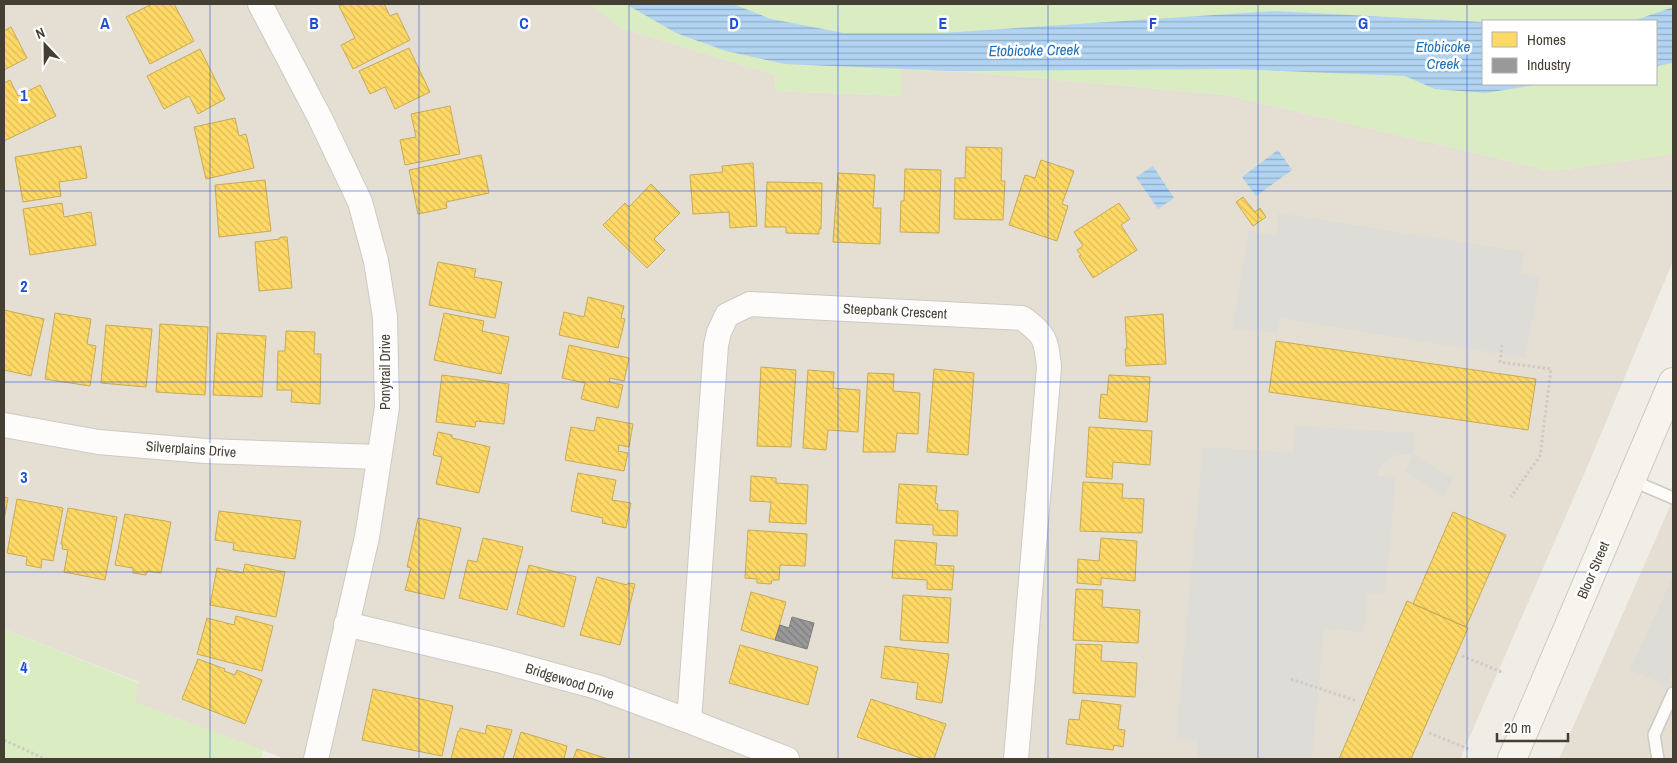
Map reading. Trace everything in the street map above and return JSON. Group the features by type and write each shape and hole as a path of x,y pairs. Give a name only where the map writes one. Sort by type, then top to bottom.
{"main road":[{"name":"Bloor Street","path":"1512,759 1673,382"}],"street":[{"name":"Ponytrail Drive","path":"260,4 320,118 360,202 376,261 385,317 387,407 366,537 316,759"},
{"name":"Steepbank Crescent","path":"689,721 716,345 719,332 727,315 750,304 1022,318 1040,331 1047,346 1049,367 1016,759"},
{"name":"Silverplains Drive","path":"4,425 98,442 204,452 379,456"},
{"name":"Bridgewood Drive","path":"346,624 498,660 597,687 787,759"}],"lane":[{"path":"1631,480 1673,498"},
{"path":"1658,759 1654,736 1673,693"}],"path":[{"path":"1502,345 1500,362 1552,369 1540,456 1512,497"},
{"path":"1462,656 1504,673"},
{"path":"1291,679 1357,701"},
{"path":"1429,733 1471,750"},
{"path":"4,740 45,759"}],"shaded area":[{"path":"4,4 591,4 621,28 775,75 776,91 901,96 901,70 968,72 1226,95 1552,171 1673,154 1673,261 1591,458 1460,759 285,759 134,702 139,682 4,629"},
{"path":"1278,213 1525,252 1520,273 1540,278 1525,358 1280,318 1277,333 1233,329 1249,231 1276,236"},
{"path":"1295,426 1414,433 1414,455 1454,478 1444,496 1405,471 1412,457 1411,454 1396,455 1386,460 1380,467 1377,476 1396,477 1385,594 1367,594 1364,632 1324,629 1312,759 1197,759 1197,740 1176,739 1203,447 1293,453"},
{"path":"1673,498 1673,759 1559,759 1671,504"},
{"path":"1673,576 1673,672 1667,686 1630,670"}],"green space":[{"path":"591,4 1673,4 1673,154 1552,171 1226,95 968,72 901,70 902,96 776,91 775,75 621,28"},
{"path":"4,629 139,683 135,702 263,750 261,759 4,759"}],"water":[{"name":"Etobicoke Creek","path":"626,4 733,4 771,19 844,33 942,33 1274,11 1482,22 1482,85 1535,85 1485,93 1435,89 1405,76 1233,69 951,71 785,64 726,51 676,33"},
{"path":"1673,7 1673,63 1657,66 1657,20 1636,20"},
{"path":"1278,150 1292,170 1256,196 1242,177"},
{"path":"1153,166 1174,198 1158,209 1136,177"}],"building: Homes":[{"path":"152,4 174,4 194,41 150,64 126,17"},
{"path":"344,4 384,4 390,16 397,13 410,40 353,69 341,45 355,38 339,6"},
{"path":"11,27 27,58 4,70 4,31"},
{"path":"409,48 430,92 395,109 385,87 370,94 359,71"},
{"path":"200,49 225,99 198,114 189,96 164,109 147,76"},
{"path":"10,80 18,96 40,85 56,116 4,141 4,83"},
{"path":"450,106 460,154 405,165 400,140 416,137 411,114"},
{"path":"235,118 239,136 246,134 254,168 206,179 194,127"},
{"path":"81,146 87,178 59,182 61,196 23,202 15,157"},
{"path":"966,147 1002,148 1001,181 1005,181 1003,220 954,219 955,178 965,178"},
{"path":"481,155 489,193 446,202 447,208 418,214 409,170"},
{"path":"1041,160 1074,171 1062,204 1068,206 1057,241 1009,225 1025,175 1035,178"},
{"path":"753,163 757,226 730,228 729,212 693,214 690,175 723,172 722,166"},
{"path":"905,169 941,170 939,233 900,232 901,201 904,201"},
{"path":"838,173 875,175 873,208 881,208 880,244 833,242"},
{"path":"265,180 271,231 219,237 215,185"},
{"path":"767,182 822,183 821,229 819,229 819,234 786,233 786,227 765,227"},
{"path":"651,184 680,213 654,239 665,250 647,268 603,225 625,203 629,207"},
{"path":"1243,197 1255,212 1260,208 1266,217 1253,226 1236,202"},
{"path":"62,203 64,217 91,212 96,245 30,255 23,209"},
{"path":"1119,203 1130,219 1121,225 1137,250 1093,278 1079,256 1081,255 1077,250 1083,246 1074,232"},
{"path":"280,237 287,237 292,288 259,291 255,242 280,239"},
{"path":"438,262 476,269 474,277 502,282 495,318 429,305"},
{"path":"588,297 624,306 621,318 625,319 618,348 559,335 564,312 584,317"},
{"path":"4,310 44,319 31,376 4,370"},
{"path":"55,313 91,319 87,344 96,346 90,386 45,379"},
{"path":"444,313 484,321 482,331 509,337 501,374 434,360"},
{"path":"1163,314 1166,364 1126,366 1125,317"},
{"path":"160,324 208,327 205,395 156,392"},
{"path":"106,325 152,329 146,387 101,383"},
{"path":"286,331 315,332 314,354 321,354 320,404 291,402 292,390 277,390 278,351 285,351"},
{"path":"217,333 266,336 262,397 213,395"},
{"path":"1276,341 1536,379 1528,430 1269,392"},
{"path":"569,345 629,358 624,381 610,378 609,382 623,385 618,408 581,399 585,383 562,378"},
{"path":"761,367 796,370 791,447 757,446"},
{"path":"934,369 974,373 968,455 927,452"},
{"path":"808,370 834,372 833,388 860,390 858,432 828,430 826,450 803,448"},
{"path":"868,373 894,374 893,391 920,393 918,434 897,433 895,452 863,452"},
{"path":"442,375 509,384 504,424 476,421 475,427 436,422"},
{"path":"1109,375 1150,377 1147,422 1099,418 1101,394 1107,395"},
{"path":"597,417 633,424 629,447 619,445 618,451 628,453 624,471 565,460 571,427 594,431"},
{"path":"1089,427 1152,431 1150,465 1113,462 1112,479 1086,477"},
{"path":"438,432 452,435 452,438 490,447 479,493 436,484 442,457 433,455"},
{"path":"578,473 616,480 612,500 631,503 626,528 602,523 603,518 571,511"},
{"path":"751,476 776,478 776,483 808,485 806,524 769,522 771,502 750,501"},
{"path":"1083,482 1123,484 1122,498 1144,499 1142,533 1080,531"},
{"path":"899,484 937,486 935,503 938,504 937,510 958,511 957,536 933,535 933,525 896,523"},
{"path":"4,497 8,498 4,520"},
{"path":"17,499 63,508 53,561 42,559 41,568 26,565 27,557 7,553"},
{"path":"68,508 117,517 105,580 64,572 68,550 62,549 63,545 61,544"},
{"path":"219,511 301,521 295,559 233,550 234,543 215,540"},
{"path":"1453,512 1506,535 1466,627 1413,604"},
{"path":"125,514 171,522 161,573 147,571 146,575 133,573 133,568 115,565"},
{"path":"418,518 461,528 444,599 405,590 411,568 407,567"},
{"path":"748,530 807,534 805,566 780,565 779,580 772,580 771,584 757,583 757,579 745,578"},
{"path":"483,538 523,547 507,610 459,598 468,560 477,562"},
{"path":"1101,538 1137,541 1135,581 1101,578 1101,585 1077,583 1078,559 1099,561"},
{"path":"895,540 937,543 935,565 954,566 952,590 927,589 927,580 892,578"},
{"path":"245,564 285,572 276,617 210,605 217,568 243,573"},
{"path":"529,565 576,577 564,627 517,614"},
{"path":"597,577 627,585 628,583 635,584 620,645 580,635"},
{"path":"1076,589 1103,590 1102,607 1140,610 1138,643 1073,640"},
{"path":"751,592 786,602 775,640 741,630"},
{"path":"903,595 951,598 948,643 900,640"},
{"path":"1407,601 1468,628 1411,759 1339,759"},
{"path":"236,616 273,626 262,671 197,654 207,618 234,625"},
{"path":"1076,644 1102,645 1101,661 1137,663 1135,697 1073,693"},
{"path":"740,645 818,667 808,705 729,683"},
{"path":"885,646 949,654 942,703 916,699 918,683 881,678"},
{"path":"198,659 225,669 224,671 235,675 237,670 262,680 245,724 182,699"},
{"path":"373,689 453,706 442,756 362,740"},
{"path":"871,699 946,724 934,759 924,759 857,737"},
{"path":"1082,700 1121,705 1118,729 1125,730 1123,747 1114,745 1113,750 1066,744 1069,719 1079,720"},
{"path":"487,725 512,730 503,759 451,759 460,728 485,734"},
{"path":"521,732 567,746 564,759 513,759"},
{"path":"577,749 608,759 573,759"}],"building: Industry":[{"path":"792,617 814,623 807,649 775,640 780,625 789,628"}]}
